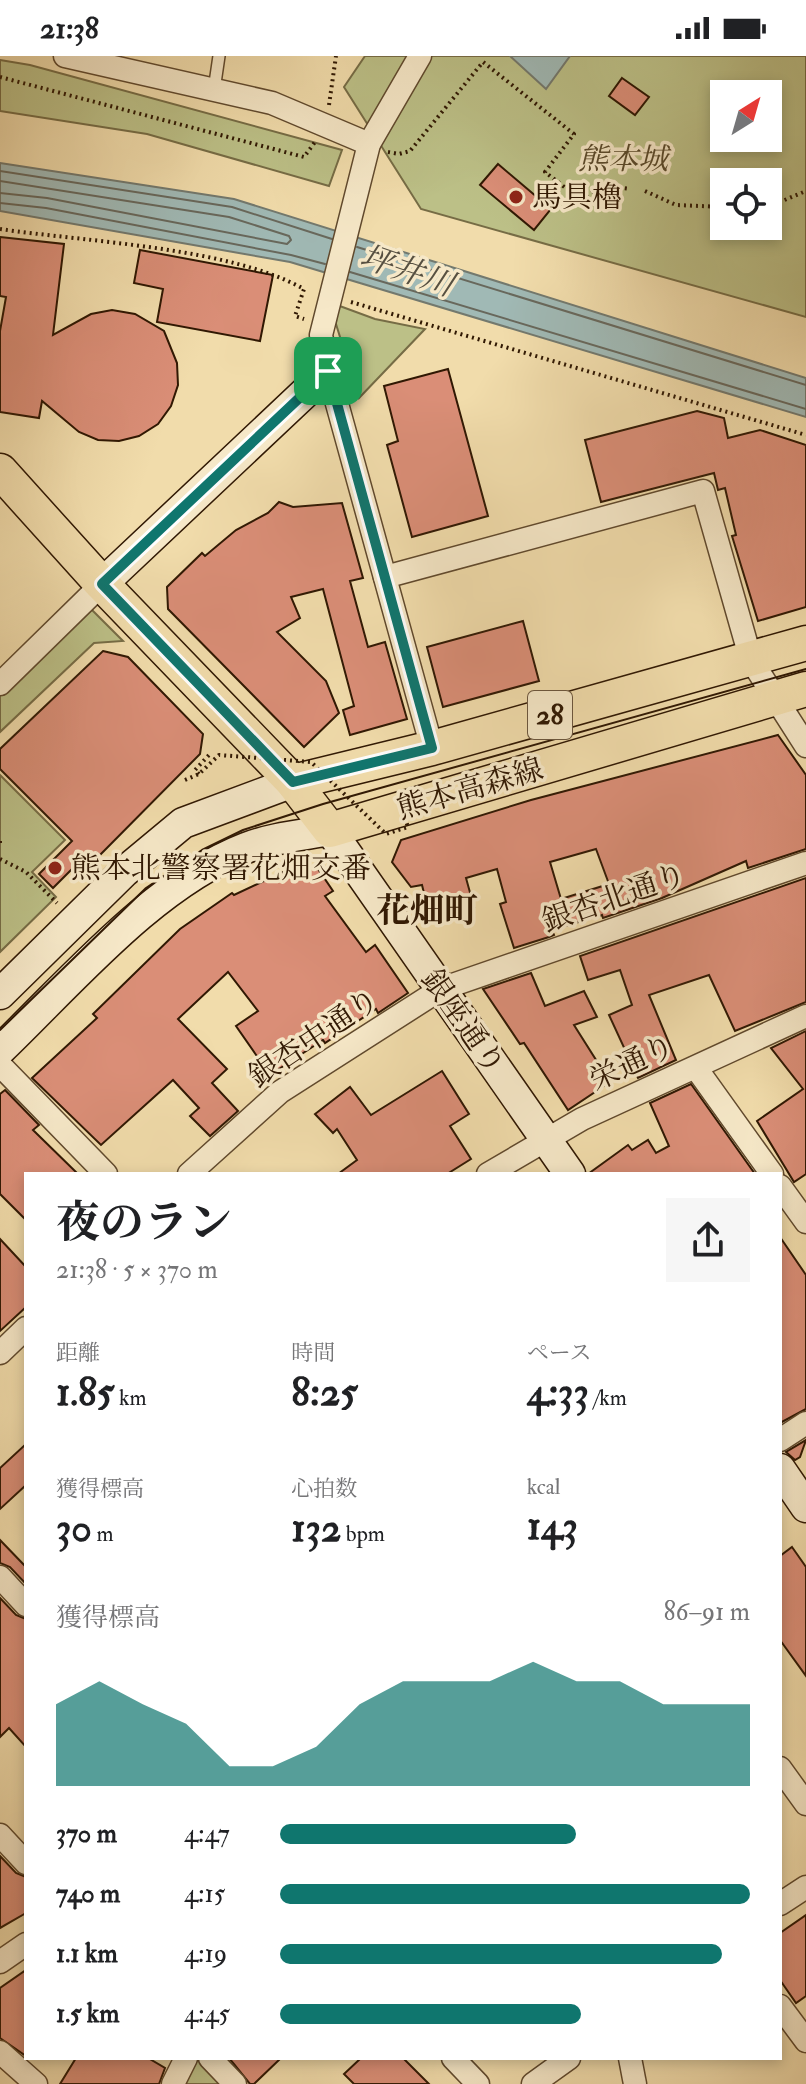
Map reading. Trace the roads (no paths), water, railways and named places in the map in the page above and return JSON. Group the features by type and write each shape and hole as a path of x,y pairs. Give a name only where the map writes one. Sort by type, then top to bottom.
{"main road":[{"path":"0,471 102,584 293,782 330,830"},
{"name":"熊本高森線","path":"293,782 432,748 806,643"},
{"name":"熊本高森線","path":"330,830 806,689"}],"street":[{"path":"65,56 135,64 214,90 272,103 369,144"},
{"path":"420,56 369,144 328,296 321,335 328,371 432,748"},
{"path":"0,684 328,371"},
{"path":"385,577 703,491 751,660 806,746"},
{"path":"0,994 124,872 183,823 293,782"},
{"path":"0,1050 152,904 196,872 247,847 330,830"},
{"name":"銀座通り","path":"330,830 569,1172"},
{"name":"銀杏北通り","path":"441,989 806,863"},
{"name":"銀杏中通り","path":"191,1172 280,1092 441,989"},
{"name":"栄通り","path":"491,1172 545,1139 806,1016"},
{"path":"0,1065 104,1172"},
{"path":"696,1068 771,1172"},
{"path":"782,1189 806,1222"},
{"path":"0,1353 24,1330"},
{"path":"782,1439 806,1423"},
{"path":"782,1472 806,1507"},
{"path":"782,1771 806,1804"},
{"path":"0,1835 24,1861"},
{"path":"782,1903 806,1887"},
{"path":"0,1962 24,1945"},
{"path":"782,2009 806,2041"},
{"path":"0,2052 36,2084"},
{"path":"173,2084 185,2060"},
{"path":"212,2060 235,2084"},
{"path":"455,2060 478,2084"},
{"path":"533,2084 566,2060"},
{"path":"630,2060 635,2084"}],"lane":[{"path":"214,90 219,56"}],"water":[{"path":"510,56 570,56 546,89"},
{"name":"坪井川","path":"0,163 234,199 806,378 806,417 290,262 0,211"}],"tram line":[{"path":"0,1030 146,888 202,850 243,830 323,804 806,669"}],"place":[{"name":"馬具櫓","path":"516,197"},
{"name":"熊本北警察署花畑交番","path":"55,868"}],"district":[{"name":"花畑町","path":"427,911"}],"park label":[{"name":"熊本城","path":"623,159"}]}
